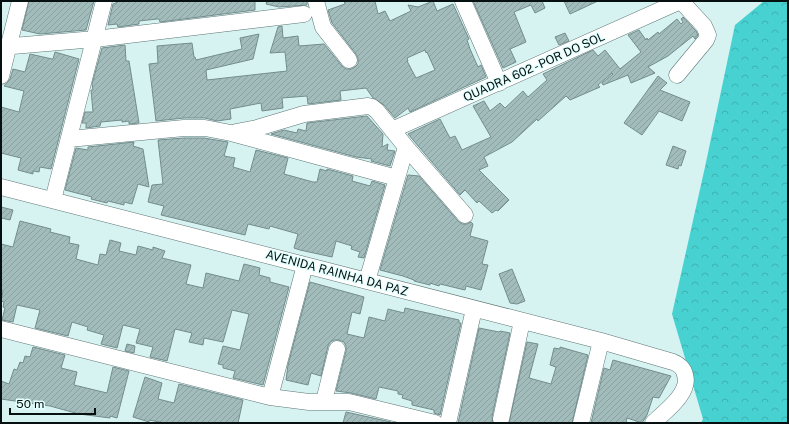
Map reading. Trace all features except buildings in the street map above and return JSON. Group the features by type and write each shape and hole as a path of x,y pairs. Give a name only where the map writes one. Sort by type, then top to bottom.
{"street":[{"path":"1,76 5,47 20,1"},
{"path":"53,200 104,1"},
{"path":"316,1 323,27 349,60"},
{"path":"463,1 499,83"},
{"path":"677,75 706,40 708,35 704,26 678,2"},
{"name":"QUADRA 602 - POR DO SOL","path":"392,130 678,2"},
{"path":"5,47 95,39 304,14"},
{"path":"231,133 257,128 304,114 368,106 372,107 377,111 465,216"},
{"path":"69,140 184,128 205,128 231,133 397,178"},
{"path":"367,281 406,147"},
{"name":"AVENIDA RAINHA DA PAZ","path":"1,187 601,341 673,362 679,365 685,373 686,385 678,398 653,423"},
{"path":"270,397 305,264"},
{"path":"448,423 474,309"},
{"path":"501,419 522,321"},
{"path":"1,329 270,397 295,400 355,403 435,423"},
{"path":"580,423 601,341"},
{"path":"324,401 337,349"}],"green space":[{"path":"764,1 788,1 788,423 701,423 703,419 672,314 735,25"}]}
